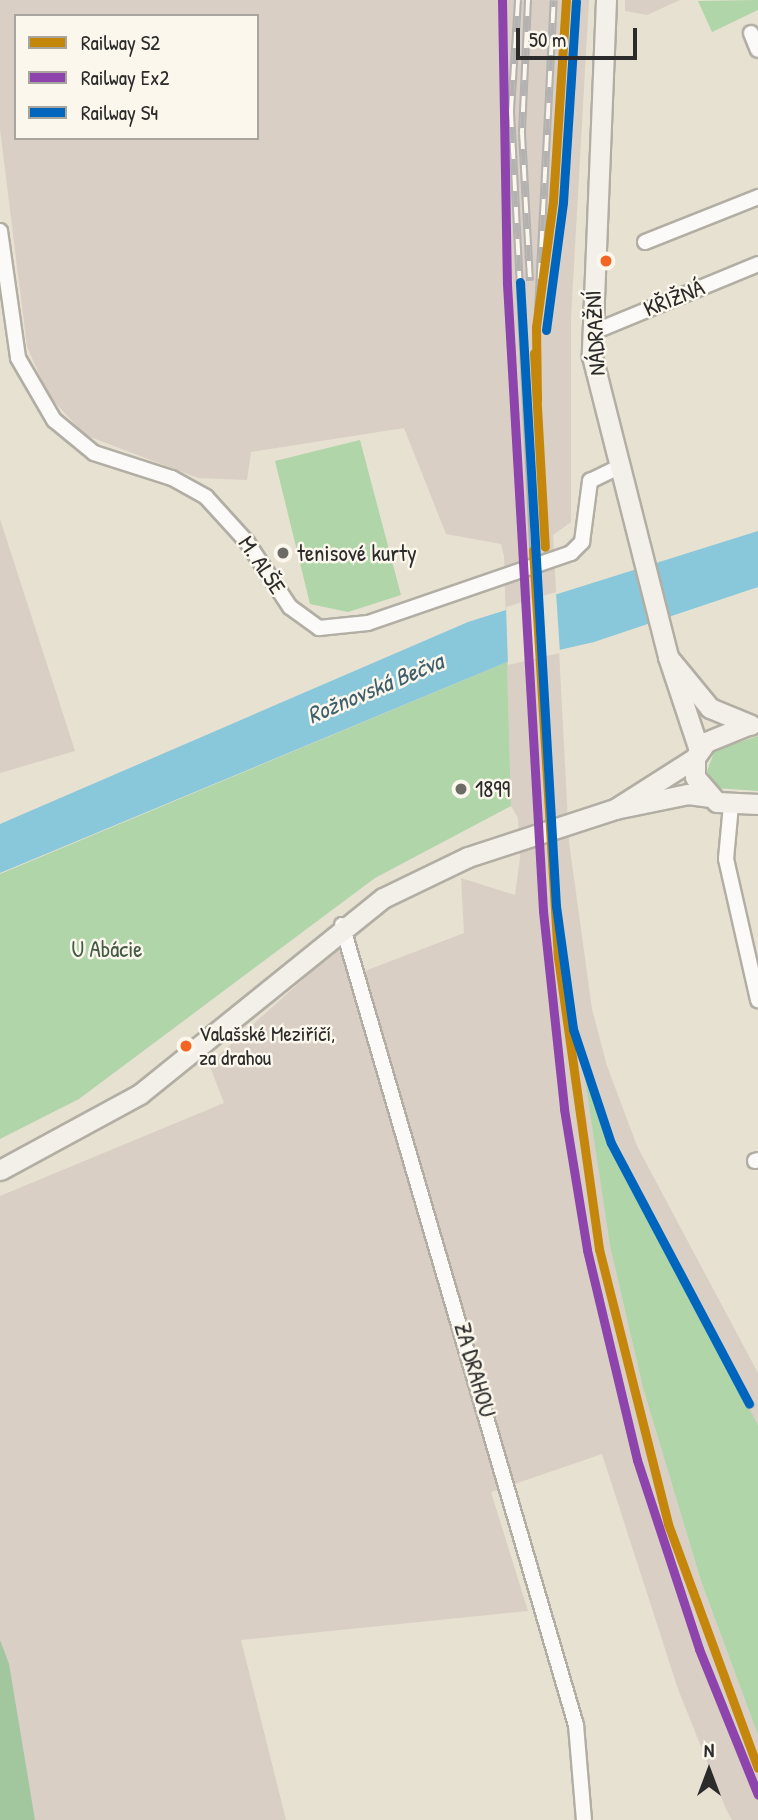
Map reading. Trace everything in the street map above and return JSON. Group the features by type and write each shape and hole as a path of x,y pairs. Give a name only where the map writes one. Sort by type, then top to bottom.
{"main road":[{"name":"NÁDRAŽNÍ","path":"606,0 591,333 637,540 697,754 695,777 709,797"},
{"name":"NÁDRAŽNÍ","path":"666,650 710,708 755,724"},
{"path":"615,809 697,754 715,736 755,724"},
{"path":"0,1170 141,1094 342,925 407,884 491,849 615,809 682,795 709,797 731,805 758,804"}],"street":[{"path":"751,33 758,50"},
{"path":"645,242 758,197"},
{"name":"M. ALŠE","path":"0,231 18,358 54,420 93,453 172,478 206,497 247,542 290,607 319,628 358,626 571,553 582,542 590,481 619,467"},
{"name":"KŘIŽNÁ","path":"591,333 758,264"},
{"path":"731,805 726,859 758,1000"},
{"name":"ZA DRAHOU","path":"342,925 576,1725 584,1820"}],"shaded area":[{"path":"0,0 589,0 571,317 571,522 553,535 569,842 592,1009 607,1066 637,1146 758,1373 758,1425 648,1223 585,1077 610,1246 643,1388 701,1581 758,1735 758,1820 732,1820 726,1809 678,1689 602,1454 491,1492 528,1611 241,1640 286,1820 35,1820 0,1640 0,1196 224,1103 209,1064 338,948 352,976 464,933 461,878 515,895 520,858 518,818 511,806 504,556 501,544 446,534 404,428 251,452 247,480 198,478 85,435 49,396 27,347 0,129"},
{"path":"625,0 680,0 647,15 625,11"},
{"path":"0,519 75,751 0,773"}],"green space":[{"path":"758,0 758,10 712,32 698,1"},
{"path":"360,440 401,595 348,612 310,604 275,461"},
{"name":"U Abácie","path":"507,662 511,806 375,878 79,1099 0,1139 0,874"},
{"path":"758,736 758,791 716,788 707,771 715,750"},
{"path":"584,1073 615,1156 758,1425 758,1735 701,1581 643,1388 610,1246"},
{"path":"0,1640 9,1664 35,1820 0,1820"}],"water":[{"name":"Rožnovská Bečva","path":"758,531 758,587 594,642 507,662 0,873 0,824 468,622"}],"pier":[{"path":"556,592 560,653 508,665 506,607"}],"railway":[{"path":"518,0 511,111 533,550"},
{"path":"528,0 522,133 530,281"},
{"path":"538,311 554,0"}],"rail line":[{"name":"Ex2","path":"502,0 507,284 543,911 564,1109 587,1250 637,1460 699,1649 758,1795"},
{"name":"S2","path":"537,400 536,327 553,201 566,0"},
{"name":"S4","path":"546,330 563,202 576,1"},
{"name":"S4","path":"520,282 556,906 573,1029 611,1143 749,1404"},
{"name":"S2","path":"534,353 545,547"},
{"name":"S2","path":"533,550 558,957 599,1249 668,1524 758,1768"}],"place":[{"name":"tenisové kurty","path":"283,553"},
{"name":"1899","path":"461,789"},
{"name":"Valašské Meziříčí, za drahou","path":"186,1046"}]}
